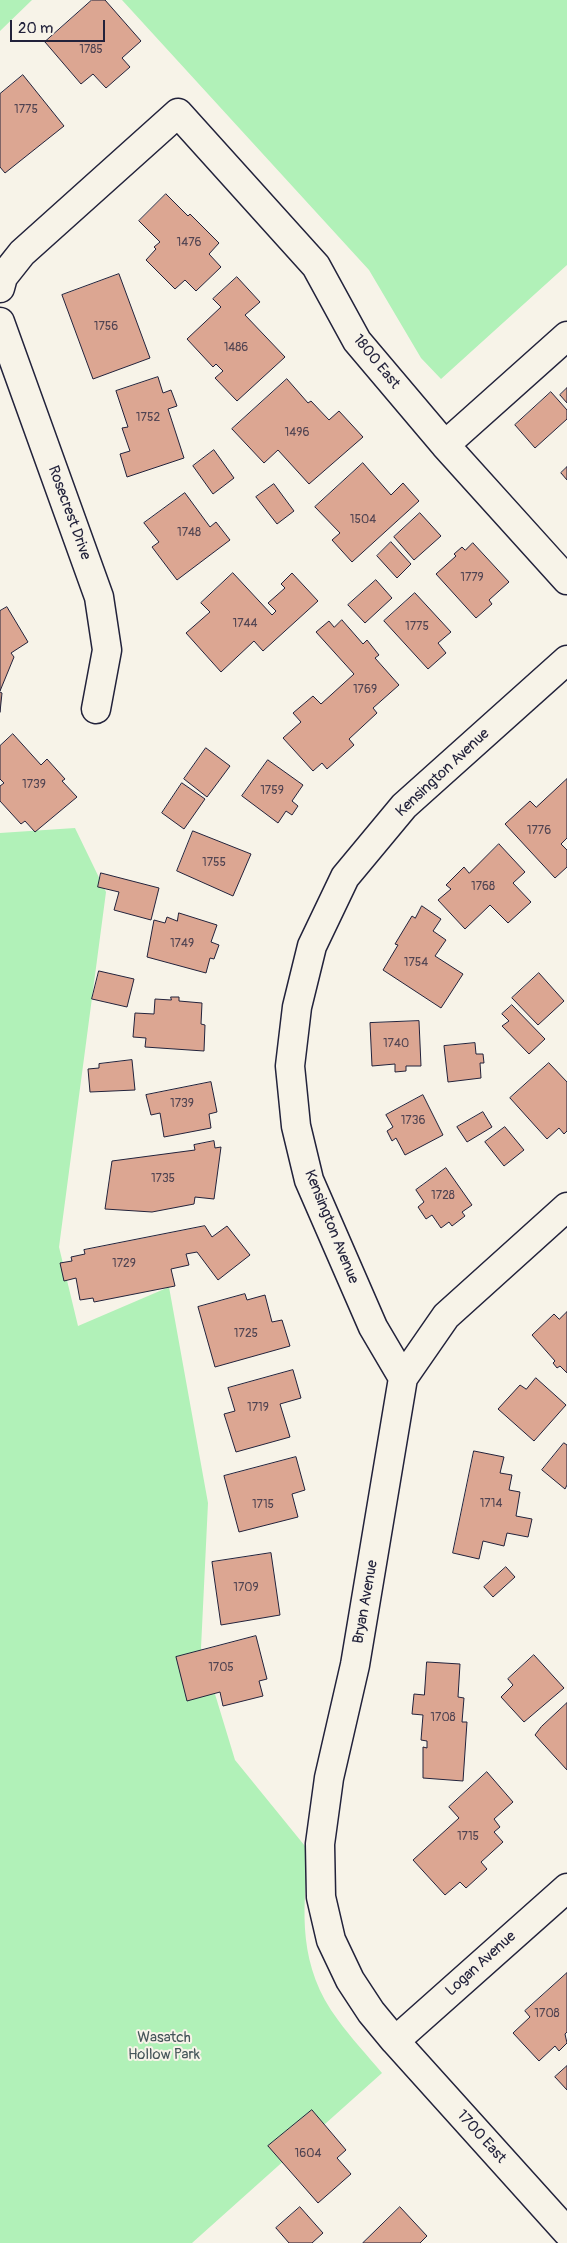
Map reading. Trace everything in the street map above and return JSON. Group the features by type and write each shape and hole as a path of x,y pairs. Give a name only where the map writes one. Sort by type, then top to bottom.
{"street":[{"name":"1800 East","path":"0,288 3,277 22,253 178,113 316,266 357,341 445,446 567,580"},
{"name":"Rosecrest Drive","path":"0,322 99,597 107,650 96,709"},
{"path":"445,446 567,336"},
{"name":"Kensington Avenue","path":"403,1378 373,1327 309,1180 296,1126 290,1066 297,1007 312,946 345,876 404,806 567,660"},
{"name":"Bryan Avenue","path":"395,2041 371,2012 350,1980 331,1940 321,1897 320,1844 329,1778 355,1665 403,1378 446,1316 567,1207"},
{"name":"Logan Avenue","path":"395,2041 567,1888"},
{"name":"1700 East","path":"395,2041 567,2232"}],"green space":[{"path":"0,0 32,0 0,31"},
{"path":"122,0 567,0 567,265 441,379 421,358 369,270"},
{"name":"Wasatch Hollow Park","path":"75,828 106,892 59,1247 78,1326 169,1287 208,1503 201,1648 235,1760 309,1851 305,1896 306,1938 309,1959 316,1980 325,2000 338,2020 382,2073 192,2243 0,2243 0,833"}],"building":[{"path":"92,0 105,0 141,41 122,58 130,67 106,88 93,74 81,84 45,42"},
{"path":"23,75 64,126 5,173 0,167 0,94"},
{"path":"166,194 188,216 190,214 219,243 209,254 221,267 196,291 185,280 175,289 146,260 156,249 154,247 160,242 139,221"},
{"path":"119,274 150,358 93,379 62,295"},
{"path":"237,277 260,302 245,315 285,357 237,401 215,378 223,371 216,364 213,367 187,339 221,307 213,299"},
{"path":"158,377 163,393 171,390 177,406 168,409 184,458 127,477 120,454 130,451 122,428 128,427 116,391"},
{"path":"287,379 308,403 311,401 329,420 339,411 363,437 309,484 278,450 264,463 232,429"},
{"path":"567,388 567,403 560,395"},
{"path":"551,392 567,410 567,419 535,448 515,425"},
{"path":"214,450 234,478 213,494 193,466"},
{"path":"363,463 391,495 403,483 419,501 352,562 332,540 340,533 315,507"},
{"path":"567,467 567,480 561,473"},
{"path":"274,484 294,511 277,524 256,497"},
{"path":"185,493 210,527 216,522 230,540 177,580 152,547 159,542 144,523"},
{"path":"420,513 441,536 414,560 394,537"},
{"path":"391,542 411,564 397,578 377,556"},
{"path":"473,543 509,582 489,600 492,604 476,618 436,574 456,556 454,554 462,547 465,550"},
{"path":"233,573 272,615 276,611 268,603 285,588 281,584 292,573 318,601 263,651 254,641 221,672 186,633 210,612 201,603"},
{"path":"376,580 392,598 365,623 348,605"},
{"path":"415,593 451,632 438,643 446,653 428,669 384,621"},
{"path":"7,607 28,642 11,653 14,657 0,691 0,611"},
{"path":"342,620 363,644 367,640 379,655 375,658 399,685 373,708 377,713 349,739 354,745 327,769 322,763 313,771 283,738 301,722 293,713 313,696 321,704 354,674 316,632 329,621 334,627"},
{"path":"0,692 2,693 0,712"},
{"path":"13,734 41,765 47,759 65,779 62,781 77,797 35,832 25,821 21,824 0,801 0,786 4,783 0,779 0,746"},
{"path":"206,748 230,766 207,797 184,779"},
{"path":"268,760 303,785 292,801 298,806 292,815 286,811 278,823 242,796"},
{"path":"567,779 567,838 561,844 567,850 567,867 555,878 505,824 530,801 536,807"},
{"path":"182,783 205,799 184,829 162,813"},
{"path":"193,831 251,854 233,896 177,871"},
{"path":"499,844 525,872 513,883 531,902 508,923 490,905 465,929 438,900 451,889 446,885 464,867 469,873"},
{"path":"101,873 159,888 151,920 114,910 119,892 98,887"},
{"path":"422,906 441,919 433,931 446,940 435,956 463,974 441,1008 383,970 398,945 395,944 412,916 415,918"},
{"path":"179,913 217,925 211,942 219,945 214,959 210,958 206,973 147,957 154,920 165,923 167,917 177,921"},
{"path":"99,971 134,979 127,1007 92,999"},
{"path":"539,973 564,1001 538,1025 512,998"},
{"path":"171,997 179,997 179,1001 202,1003 201,1024 205,1025 204,1051 145,1047 146,1038 133,1037 135,1013 154,1014 155,999 171,1000"},
{"path":"512,1005 545,1039 529,1054 502,1026 509,1021 502,1014"},
{"path":"419,1021 421,1066 406,1066 406,1071 395,1072 395,1064 372,1066 370,1023"},
{"path":"475,1043 476,1054 483,1054 484,1063 480,1063 481,1078 448,1082 444,1046"},
{"path":"132,1060 135,1090 90,1092 88,1069 99,1068 99,1064"},
{"path":"549,1063 567,1082 567,1131 564,1134 559,1128 547,1139 510,1098"},
{"path":"211,1082 217,1112 209,1114 211,1128 164,1137 160,1113 151,1115 146,1095"},
{"path":"423,1095 443,1135 405,1155 396,1138 392,1141 387,1131 393,1127 386,1115"},
{"path":"483,1112 492,1127 467,1142 457,1127"},
{"path":"505,1127 524,1150 504,1166 485,1142"},
{"path":"214,1141 215,1148 221,1147 214,1199 195,1197 194,1204 152,1212 105,1209 112,1161 195,1150 194,1145"},
{"path":"446,1168 472,1205 462,1212 465,1216 452,1226 449,1222 441,1228 432,1215 426,1219 418,1207 424,1202 416,1190"},
{"path":"205,1226 212,1237 227,1226 250,1255 218,1280 197,1252 186,1254 189,1265 171,1269 175,1286 94,1302 93,1298 80,1300 76,1278 64,1281 60,1263 72,1261 71,1257 85,1254 84,1250"},
{"path":"245,1294 247,1300 265,1295 272,1322 282,1320 290,1346 215,1367 198,1307"},
{"path":"567,1312 567,1373 560,1366 557,1368 553,1363 555,1361 532,1335 554,1314 559,1319"},
{"path":"293,1370 301,1398 280,1404 290,1437 236,1452 224,1414 235,1411 228,1388"},
{"path":"536,1378 566,1405 534,1441 498,1409 520,1385 526,1389"},
{"path":"564,1443 567,1445 567,1485 565,1489 542,1470"},
{"path":"474,1451 504,1457 500,1473 512,1475 509,1490 520,1492 516,1516 532,1519 528,1537 507,1533 504,1546 483,1541 479,1559 453,1553"},
{"path":"296,1457 305,1490 292,1494 298,1517 239,1532 224,1476"},
{"path":"271,1553 280,1615 221,1625 212,1562"},
{"path":"506,1567 515,1577 493,1597 484,1587"},
{"path":"256,1636 267,1679 259,1681 263,1696 223,1706 220,1692 187,1701 176,1657"},
{"path":"534,1655 564,1688 524,1722 501,1697 513,1685 508,1679"},
{"path":"427,1662 460,1664 458,1697 464,1698 462,1722 467,1722 463,1781 423,1778 423,1747 427,1748 427,1741 421,1740 423,1715 412,1714 414,1694 424,1695"},
{"path":"567,1703 567,1770 535,1735"},
{"path":"487,1772 513,1802 494,1819 500,1827 494,1832 503,1842 481,1862 487,1869 466,1888 460,1882 445,1895 413,1860 459,1818 449,1807"},
{"path":"567,1973 567,2032 565,2034 567,2043 559,2051 555,2046 539,2061 513,2033 530,2017 525,2011"},
{"path":"567,2066 567,2090 555,2077"},
{"path":"312,2110 346,2150 337,2158 351,2174 318,2203 268,2146"},
{"path":"300,2207 323,2233 312,2243 289,2243 276,2228"},
{"path":"400,2207 427,2236 420,2243 363,2243"}]}
